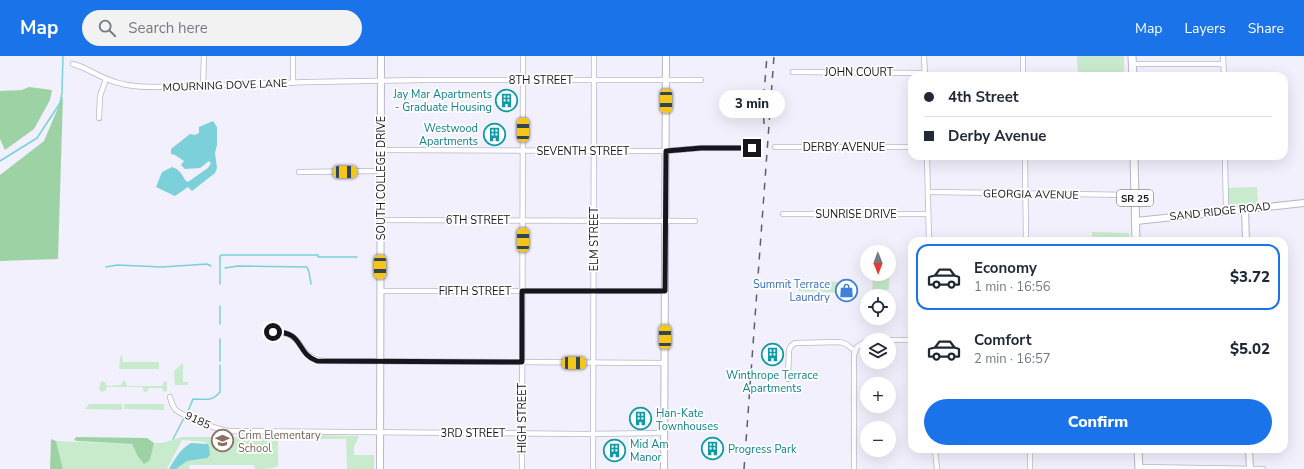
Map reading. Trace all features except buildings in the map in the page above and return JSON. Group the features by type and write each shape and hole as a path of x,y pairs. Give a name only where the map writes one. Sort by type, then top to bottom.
{"main road":[{"path":"1132,56 1133,72"},
{"name":"SR 25","path":"1134,160 1136,237"},
{"path":"1138,453 1138,468"}],"street":[{"path":"204,56 204,86"},
{"path":"293,56 293,83"},
{"name":"SOUTH COLLEGE DRIVE","path":"380,469 381,56"},
{"name":"HIGH STREET","path":"522,469 523,56"},
{"name":"ELM STREET","path":"593,469 594,56"},
{"path":"664,469 666,56"},
{"path":"924,56 925,72"},
{"path":"1023,56 1023,72"},
{"path":"1223,56 1224,72"},
{"name":"MOURNING DOVE LANE","path":"73,64 117,83 137,87 381,81"},
{"path":"1132,64 1223,64"},
{"name":"JOHN COURT","path":"793,72 908,74"},
{"path":"99,118 100,96 106,79"},
{"name":"8TH STREET","path":"381,81 700,80"},
{"name":"DERBY AVENUE","path":"775,147 908,147"},
{"path":"666,151 701,148 758,148"},
{"name":"SEVENTH STREET","path":"381,150 666,151"},
{"path":"927,160 929,237"},
{"path":"1025,160 1026,237"},
{"path":"1225,160 1226,210"},
{"path":"299,172 381,171"},
{"name":"GEORGIA AVENUE","path":"928,192 1135,195"},
{"name":"SAND RIDGE ROAD","path":"1136,221 1226,210 1304,203"},
{"path":"1245,208 1246,237"},
{"name":"SUNRISE DRIVE","path":"783,214 928,214"},
{"name":"6TH STREET","path":"381,220 696,221"},
{"name":"FIFTH STREET","path":"380,291 665,291"},
{"path":"273,332 285,332 295,338 308,355 317,361 665,363"},
{"path":"896,340 908,340"},
{"path":"788,379 789,350 795,343 840,342 855,350"},
{"path":"854,469 854,355 856,347 860,345"},
{"name":"9185","path":"170,397 172,405 178,411 219,430 239,432 282,432"},
{"name":"3RD STREET","path":"282,432 522,434 665,433"},
{"path":"935,453 936,469"},
{"path":"1030,453 1030,469"},
{"path":"1249,453 1250,469"},
{"path":"1138,468 1263,469"}],"green space":[{"path":"1077,56 1124,56 1124,72 1078,72"},
{"path":"29,87 52,90 50,100 34,129 5,150 0,139 0,91 22,90"},
{"path":"63,96 58,259 0,261 0,175 44,141"},
{"path":"1257,187 1258,207 1226,210 1226,188"},
{"path":"1092,232 1129,233 1129,237 1092,237"},
{"path":"799,280 841,282 841,293 799,291"},
{"path":"873,281 889,281 889,289 872,289"},
{"path":"122,356 123,362 159,362 159,369 119,369 120,357"},
{"path":"183,363 183,382 188,382 188,385 175,385 174,371"},
{"path":"101,381 105,382 107,386 121,385 123,381 125,381 127,386 162,386 165,381 167,382 167,391 164,392 162,388 148,388 148,391 145,392 143,391 143,387 107,387 106,390 102,392 99,389"},
{"path":"89,404 122,404 122,410 85,409"},
{"path":"124,404 164,404 164,410 124,409"},
{"path":"305,435 359,436 354,447 354,455 374,455 374,469 347,469 346,439 304,439"},
{"path":"76,437 147,438 154,443 150,460 144,464 137,455 132,444 77,441 74,440"},
{"name":"Crim Elementary School","path":"182,437 278,437 278,466 255,469 254,465 190,465 189,469 176,469 187,461 206,458 209,447 205,442 182,440 167,469 63,469 56,441 132,444 137,455 150,460 154,443 162,443"},
{"path":"51,439 56,441 63,469 50,469"}],"water":[{"path":"213,121 217,127 217,145 215,153 217,168 215,173 192,191 188,187 175,196 156,187 162,172 172,167 178,170 188,182 208,168 211,163 209,161 200,168 185,169 181,165 184,161 171,154 171,149 190,134 195,135 199,133 199,127"},
{"path":"191,443 208,444 210,455 207,458 187,461 176,469 169,469 181,451"}],"waterway":[{"path":"0,161 37,138 60,103 62,93 63,56"},
{"path":"220,284 220,256 222,255 318,255 318,257 357,257"},
{"path":"106,267 117,265 162,267 207,264 211,266"},
{"path":"225,268 238,266 307,267 311,284"},
{"path":"220,306 220,324"},
{"path":"220,339 220,361"},
{"path":"188,411 193,399 211,399 220,392 220,365"},
{"path":"173,439 184,418"}],"railway":[{"path":"764,124 763,106 767,56"},
{"path":"744,469 774,56"}],"place":[{"name":"Jay Mar Apartments - Graduate Housing","path":"507,100"},
{"name":"Westwood Apartments","path":"494,134"},
{"name":"Summit Terrace Laundry","path":"846,290"},
{"name":"Winthrope Terrace Apartments","path":"772,355"},
{"name":"Han-Kate Townhouses","path":"641,419"},
{"name":"Crim Elementary School","path":"223,441"},
{"name":"Progress Park","path":"712,449"},
{"name":"Mid Am Manor","path":"614,450"}],"route":[{"path":"273,332 285,332 295,338 303,350 312,359 317,361 522,362 522,291 665,291 666,151 701,148 752,148"}]}
